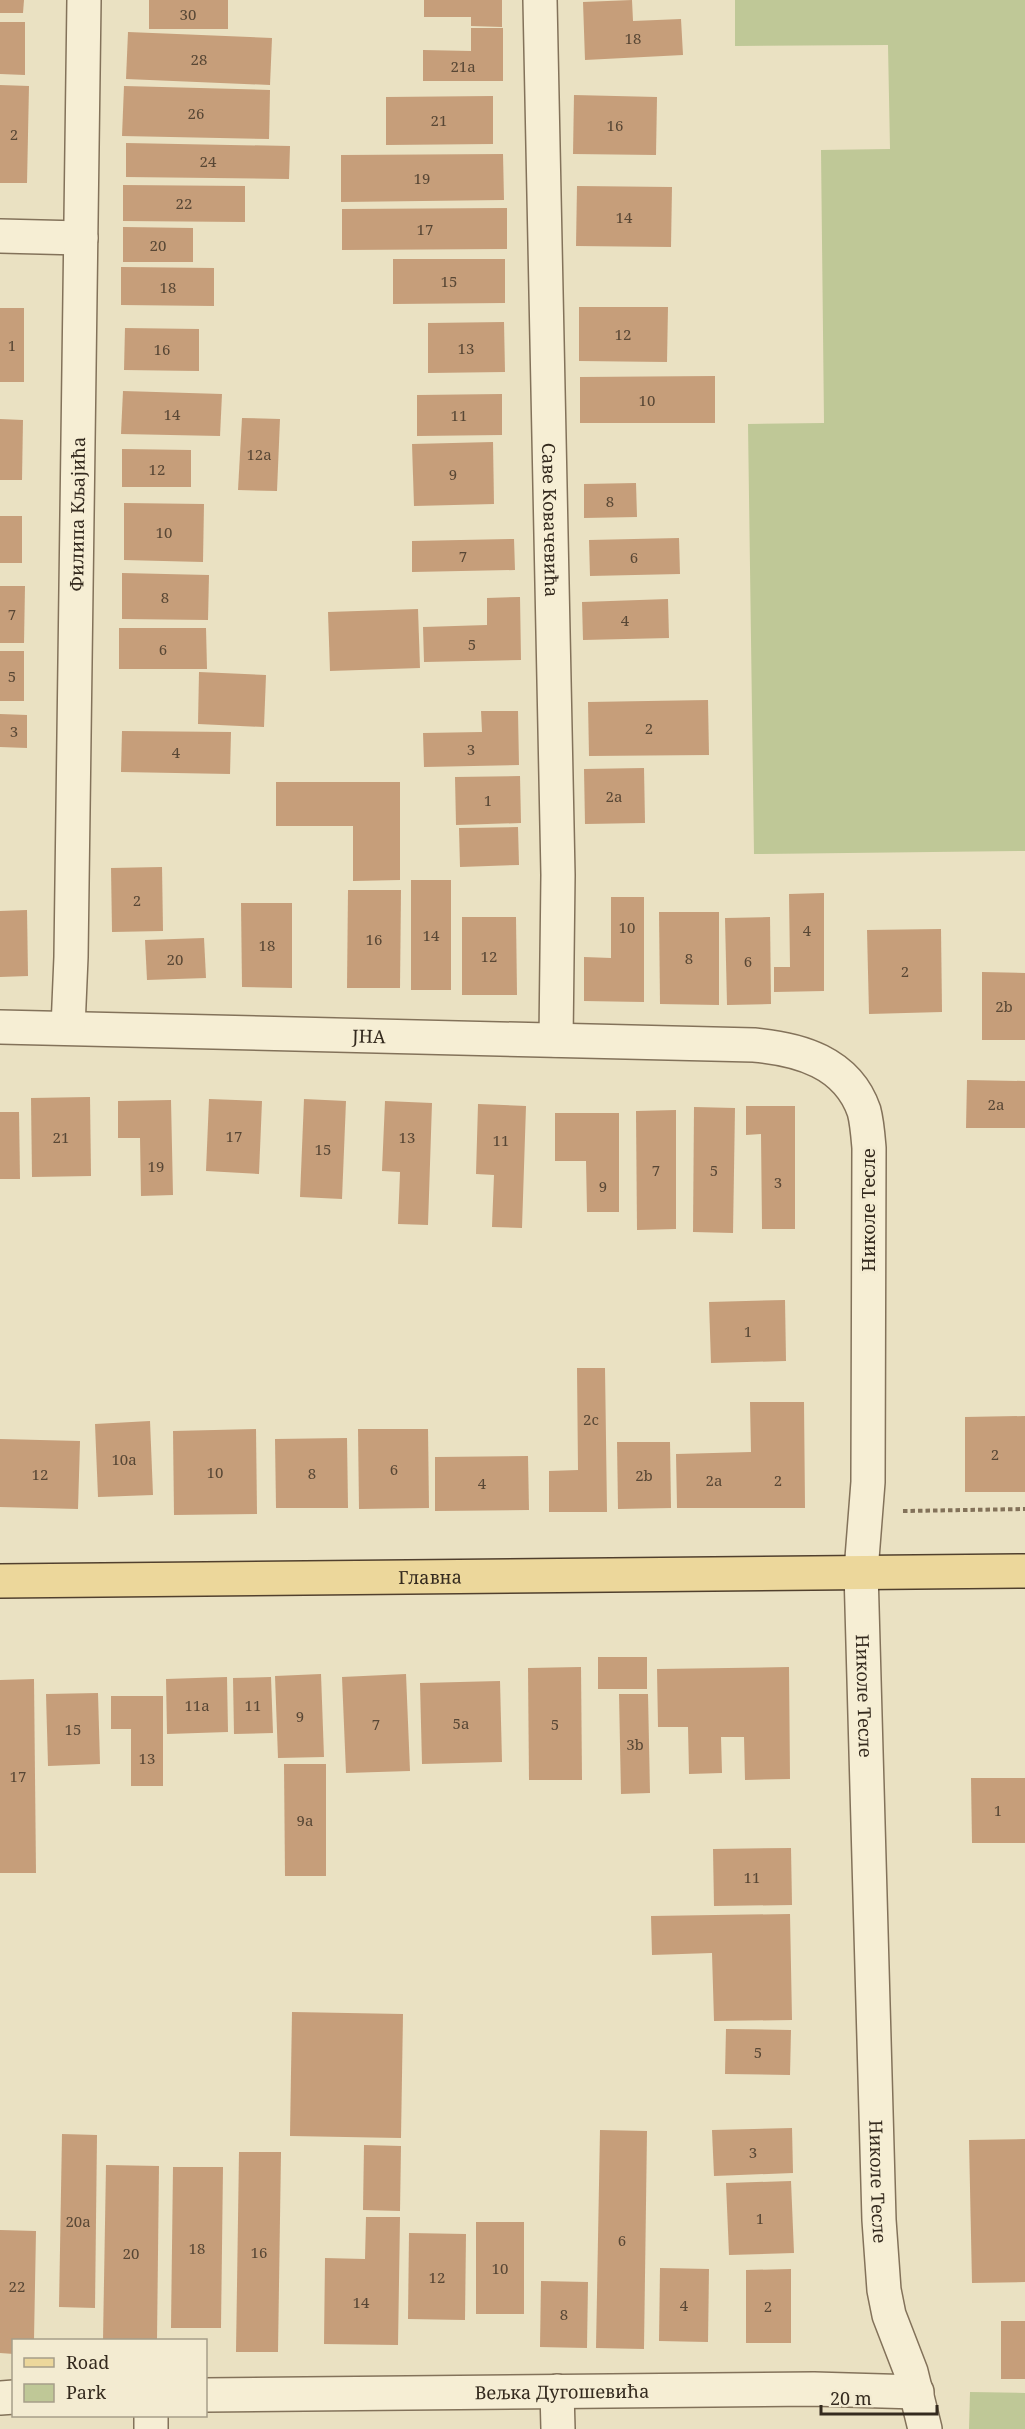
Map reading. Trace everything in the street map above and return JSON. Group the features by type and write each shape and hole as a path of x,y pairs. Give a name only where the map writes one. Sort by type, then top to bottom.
{"main road":[{"name":"Главна","path":"0,1581 1025,1571"}],"street":[{"name":"Филипа Кљајића","path":"68,1028 71,957 84,0"},
{"name":"Саве Ковачевића","path":"540,0 558,874 556,1041"},
{"path":"0,236 81,238"},
{"name":"ЈНА","path":"0,1027 736,1046"},
{"name":"Николе Тесле","path":"736,1046 778,1047 813,1056 829,1065 845,1080 864,1111 869,1148 869,1175 866,1512 861,1571 879,2220 884,2290 889,2315 911,2372 925,2429"},
{"name":"Вељка Дугошевића","path":"207,2395 814,2389 916,2392"},
{"path":"557,2391 558,2429"}],"path":[{"path":"866,1512 1025,1509"}],"green space":[{"path":"735,0 1025,0 1025,851 754,854 748,424 824,423 821,150 890,149 888,45 735,46"},
{"path":"970,2392 1025,2393 1025,2429 969,2429"}],"building":[{"path":"0,0 24,0 23,13 0,13"},
{"path":"149,0 228,0 228,29 149,29"},
{"path":"424,0 502,0 502,27 471,26 471,17 424,17"},
{"path":"632,0 633,21 681,19 683,55 585,60 583,2"},
{"path":"0,22 25,22 25,75 0,74"},
{"path":"471,28 503,28 503,81 423,81 423,50 471,51"},
{"path":"128,32 272,38 270,85 126,79"},
{"path":"0,85 29,86 27,183 0,183"},
{"path":"124,86 270,90 269,139 122,136"},
{"path":"574,95 657,97 656,155 573,154"},
{"path":"493,96 493,144 386,145 386,97"},
{"path":"126,143 290,146 289,179 126,177"},
{"path":"503,154 504,200 341,202 341,155"},
{"path":"123,185 245,186 245,222 123,221"},
{"path":"577,186 672,187 671,247 576,246"},
{"path":"507,208 507,249 342,250 342,209"},
{"path":"123,227 193,228 193,262 123,262"},
{"path":"393,259 505,259 505,303 393,304"},
{"path":"121,267 214,268 214,306 121,305"},
{"path":"579,307 668,307 667,362 579,361"},
{"path":"0,308 24,308 24,382 0,382"},
{"path":"504,322 505,372 428,373 428,323"},
{"path":"125,328 199,329 199,371 124,370"},
{"path":"715,376 715,423 580,423 580,377"},
{"path":"123,391 222,394 220,436 121,434"},
{"path":"502,394 502,435 417,436 417,395"},
{"path":"242,418 280,419 277,491 238,490"},
{"path":"0,419 23,420 22,480 0,480"},
{"path":"493,442 494,504 414,506 412,444"},
{"path":"122,449 191,450 191,487 122,487"},
{"path":"636,483 637,517 584,518 584,484"},
{"path":"124,503 204,504 203,562 124,560"},
{"path":"0,516 22,516 22,563 0,563"},
{"path":"679,538 680,574 590,576 589,540"},
{"path":"514,539 515,570 412,572 412,541"},
{"path":"122,573 209,575 208,620 122,619"},
{"path":"0,586 25,586 24,643 0,643"},
{"path":"520,597 521,660 424,662 423,627 487,625 487,598"},
{"path":"668,599 669,638 583,640 582,602"},
{"path":"418,609 420,668 330,671 328,612"},
{"path":"119,628 206,628 207,669 119,669"},
{"path":"0,651 24,651 24,701 0,701"},
{"path":"199,672 266,675 264,727 198,724"},
{"path":"708,700 709,755 589,756 588,702"},
{"path":"481,711 518,711 519,765 424,767 423,733 482,732"},
{"path":"0,714 27,715 27,748 0,747"},
{"path":"122,731 231,732 230,774 121,772"},
{"path":"644,768 645,823 585,824 584,769"},
{"path":"520,776 521,823 456,825 455,777"},
{"path":"276,782 400,782 400,880 353,881 353,826 276,826"},
{"path":"518,827 519,865 460,867 459,828"},
{"path":"162,867 163,931 112,932 111,868"},
{"path":"411,880 451,880 451,990 411,990"},
{"path":"348,890 401,890 400,988 347,988"},
{"path":"824,893 824,991 774,992 774,967 790,967 789,894"},
{"path":"611,897 644,897 644,1002 584,1001 584,957 611,958"},
{"path":"241,903 292,903 292,988 242,987"},
{"path":"27,910 28,976 0,977 0,911"},
{"path":"659,912 719,912 719,1005 660,1004"},
{"path":"462,917 516,917 517,995 462,995"},
{"path":"770,917 771,1004 727,1005 725,918"},
{"path":"941,929 942,1012 869,1014 867,930"},
{"path":"204,938 206,978 147,980 145,940"},
{"path":"982,972 1025,973 1025,1040 982,1040"},
{"path":"967,1080 1025,1081 1025,1128 966,1128"},
{"path":"90,1097 91,1176 32,1177 31,1098"},
{"path":"209,1099 262,1101 259,1174 206,1171"},
{"path":"304,1099 346,1101 342,1199 300,1197"},
{"path":"171,1100 173,1195 141,1196 140,1138 118,1138 118,1101"},
{"path":"385,1101 432,1103 428,1225 398,1224 400,1172 382,1171"},
{"path":"478,1104 526,1106 522,1228 492,1227 494,1175 476,1174"},
{"path":"746,1106 795,1106 795,1229 762,1229 761,1134 746,1135"},
{"path":"694,1107 735,1108 733,1233 693,1232"},
{"path":"676,1110 676,1229 637,1230 636,1111"},
{"path":"0,1112 19,1112 20,1179 0,1179"},
{"path":"555,1113 619,1113 619,1212 587,1212 586,1161 555,1161"},
{"path":"785,1300 786,1361 711,1363 709,1302"},
{"path":"577,1368 605,1368 607,1512 549,1512 549,1471 578,1470"},
{"path":"750,1402 804,1402 805,1508 677,1508 676,1454 751,1452"},
{"path":"1025,1416 1025,1492 965,1492 965,1417"},
{"path":"150,1421 153,1495 98,1497 95,1424"},
{"path":"256,1429 257,1514 174,1515 173,1431"},
{"path":"358,1429 428,1429 429,1508 359,1509"},
{"path":"347,1438 348,1508 276,1508 275,1439"},
{"path":"0,1439 80,1441 78,1509 0,1507"},
{"path":"617,1442 670,1442 671,1508 618,1509"},
{"path":"528,1456 529,1510 435,1511 435,1457"},
{"path":"598,1657 647,1657 647,1689 598,1689"},
{"path":"581,1667 582,1780 529,1780 528,1668"},
{"path":"789,1667 790,1779 745,1780 744,1737 721,1737 722,1773 689,1774 688,1727 658,1727 657,1669"},
{"path":"321,1674 324,1757 278,1758 275,1676"},
{"path":"406,1674 410,1771 346,1773 342,1677"},
{"path":"227,1677 228,1732 167,1734 166,1679"},
{"path":"271,1677 273,1733 234,1734 233,1678"},
{"path":"34,1679 36,1873 0,1873 0,1680"},
{"path":"500,1681 502,1762 422,1764 420,1683"},
{"path":"98,1693 100,1764 48,1766 46,1694"},
{"path":"619,1694 648,1694 650,1793 621,1794"},
{"path":"111,1696 163,1696 163,1786 131,1786 131,1729 111,1729"},
{"path":"284,1764 326,1764 326,1876 285,1876"},
{"path":"971,1778 1025,1778 1025,1843 972,1843"},
{"path":"791,1848 792,1905 714,1906 713,1849"},
{"path":"790,1914 792,2020 714,2021 712,1953 652,1955 651,1916"},
{"path":"292,2012 403,2014 401,2138 290,2136"},
{"path":"726,2029 791,2030 790,2075 725,2074"},
{"path":"792,2128 793,2173 714,2176 712,2130"},
{"path":"600,2130 647,2131 644,2349 596,2348"},
{"path":"62,2134 97,2135 95,2308 59,2307"},
{"path":"1025,2139 1025,2282 972,2283 969,2140"},
{"path":"364,2145 401,2146 400,2211 363,2210"},
{"path":"239,2152 281,2152 278,2352 236,2352"},
{"path":"106,2165 159,2166 157,2339 103,2339"},
{"path":"173,2167 223,2167 221,2328 171,2328"},
{"path":"791,2181 794,2253 729,2255 726,2183"},
{"path":"366,2217 400,2217 398,2345 324,2344 325,2258 365,2259"},
{"path":"476,2222 524,2222 524,2314 476,2314"},
{"path":"0,2230 36,2231 34,2339 12,2339 12,2354 0,2353"},
{"path":"409,2233 466,2234 465,2320 408,2319"},
{"path":"660,2268 709,2269 708,2342 659,2341"},
{"path":"791,2269 791,2343 746,2343 746,2270"},
{"path":"541,2281 588,2282 587,2348 540,2347"},
{"path":"1001,2321 1025,2321 1025,2379 1001,2379"}]}
